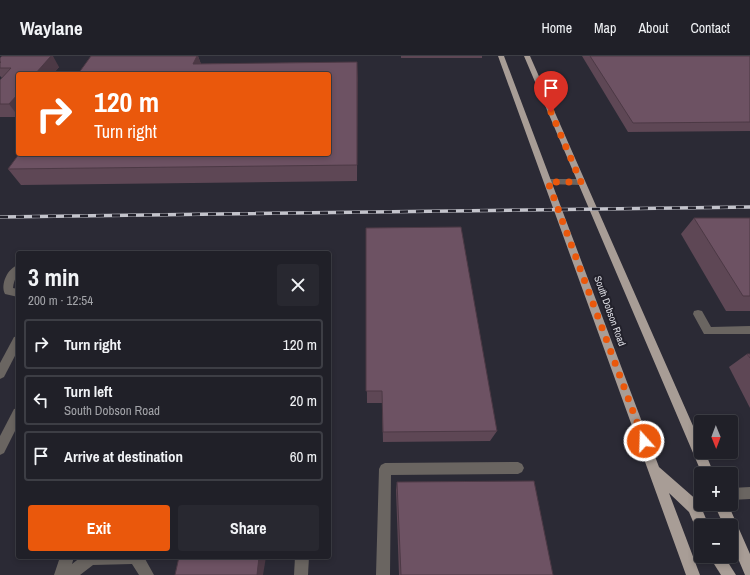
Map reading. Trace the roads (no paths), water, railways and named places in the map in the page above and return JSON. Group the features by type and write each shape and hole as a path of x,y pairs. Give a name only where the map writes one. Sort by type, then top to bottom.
{"main road":[{"name":"South Dobson Road","path":"501,56 693,575"},
{"path":"527,56 705,467"},
{"path":"655,471 694,507 699,519"},
{"path":"738,542 750,570"},
{"path":"721,563 729,575"}],"lane":[{"path":"548,182 581,182"},
{"path":"0,288 16,270"},
{"path":"9,279 8,292 16,293"},
{"path":"698,314 708,331 750,330"},
{"path":"0,374 16,344"},
{"path":"1,443 16,417"},
{"path":"383,575 385,469 518,468"},
{"path":"738,494 750,493"},
{"path":"61,575 66,559"},
{"path":"68,575 90,559"},
{"path":"137,559 147,575"},
{"path":"301,575 302,559"}],"railway":[{"path":"0,217 750,207"}]}
